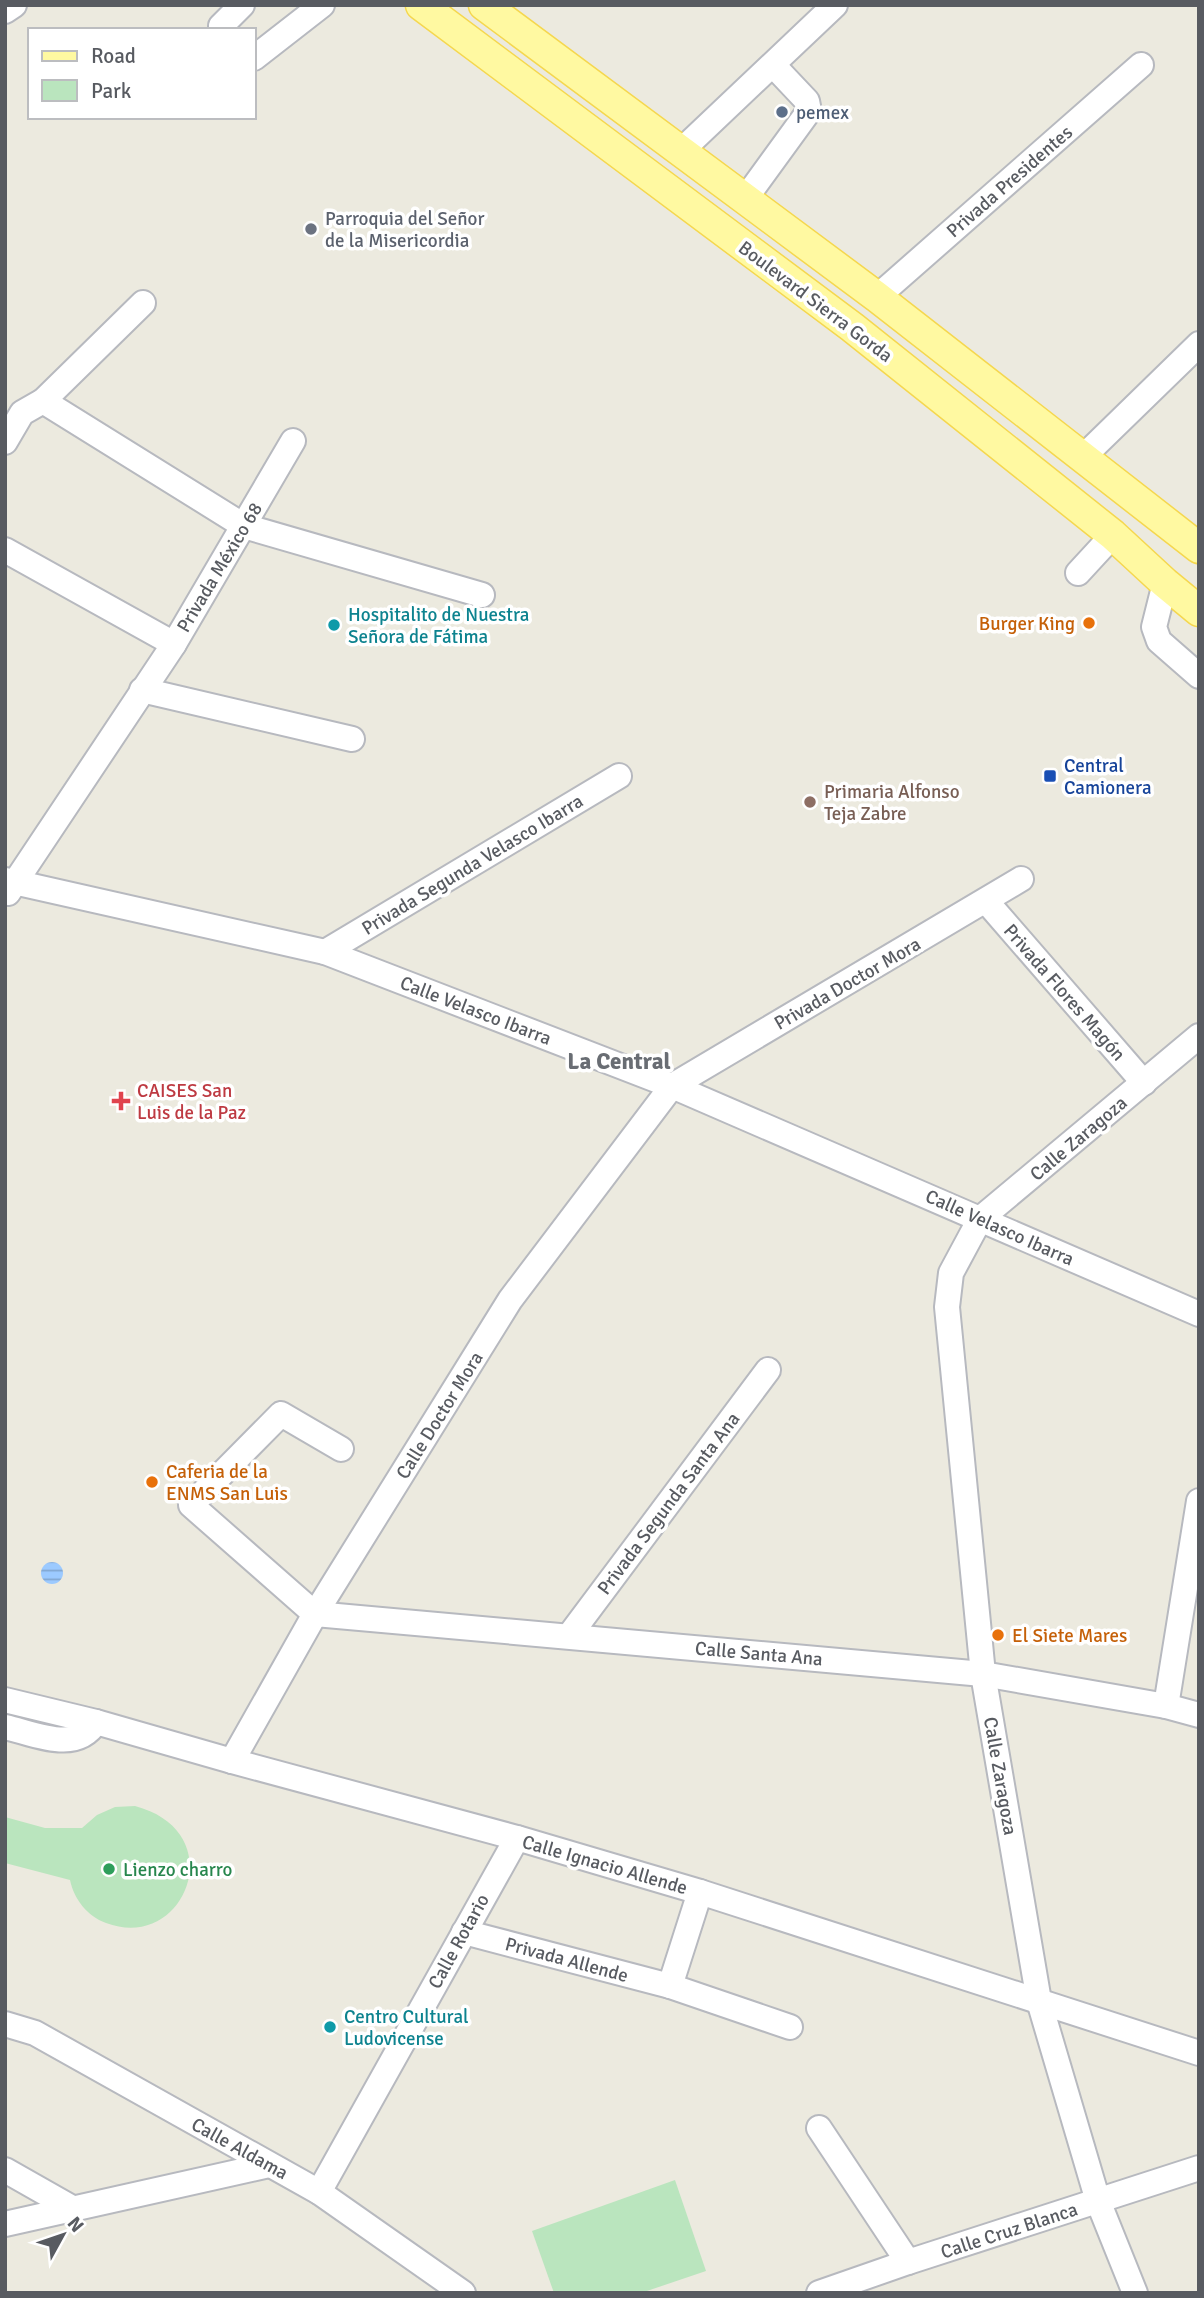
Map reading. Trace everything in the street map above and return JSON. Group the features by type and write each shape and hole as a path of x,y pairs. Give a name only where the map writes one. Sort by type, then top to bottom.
{"main road":[{"name":"Boulevard Sierra Gorda","path":"421,5 852,327 1113,535 1199,611"},
{"name":"Boulevard Sierra Gorda","path":"484,5 877,297 1199,548"},
{"path":"1113,535 1137,500"}],"street":[{"path":"5,11 15,5"},
{"path":"220,28 242,5"},
{"path":"256,56 322,5"},
{"path":"682,150 835,5"},
{"path":"745,199 809,111 807,101 773,65"},
{"name":"Privada Presidentes","path":"877,297 1141,65"},
{"path":"5,442 22,413 43,401 143,303"},
{"path":"1083,457 1199,344"},
{"path":"43,401 244,526 482,595"},
{"name":"Privada México 68","path":"9,886 174,644 293,441"},
{"path":"1078,573 1113,535"},
{"path":"5,550 174,644"},
{"path":"1165,583 1154,627 1159,641 1199,676"},
{"path":"142,690 352,739"},
{"name":"Privada Segunda Velasco Ibarra","path":"326,952 619,776"},
{"name":"Privada Doctor Mora","path":"671,1086 1021,879"},
{"name":"Calle Velasco Ibarra","path":"9,886 326,952 671,1086 1199,1314"},
{"name":"Privada Flores Magón","path":"986,901 1144,1083"},
{"name":"Calle Zaragoza","path":"1135,2293 1098,2201 1039,2001 983,1674 947,1307 951,1273 966,1247 989,1223 1199,1036"},
{"name":"Calle Zaragoza","path":"989,1223 1199,1054"},
{"name":"Calle Doctor Mora","path":"232,1761 315,1614 510,1300 671,1086"},
{"name":"Privada Segunda Santa Ana","path":"569,1636 768,1370"},
{"path":"315,1614 191,1505 281,1414 341,1449"},
{"path":"1166,1706 1199,1501"},
{"name":"Calle Santa Ana","path":"315,1614 983,1674 1166,1706 1199,1715"},
{"name":"Calle Ignacio Allende","path":"5,1700 96,1722 517,1838 700,1892 1199,2053"},
{"path":"5,1727 66,1741 89,1733 96,1722"},
{"name":"Calle Rotario","path":"319,2192 517,1838"},
{"path":"670,1986 700,1892"},
{"name":"Privada Allende","path":"464,1931 670,1986 790,2027"},
{"name":"Calle Aldama","path":"5,2024 35,2033 319,2192 463,2293"},
{"path":"5,2042 35,2033"},
{"path":"819,2128 908,2262"},
{"path":"5,2224 269,2165"},
{"path":"5,2170 72,2208"},
{"name":"Calle Cruz Blanca","path":"828,2292 908,2262 1098,2201 1195,2175"}],"green space":[{"name":"Lienzo charro","path":"135,1806 165,1820 183,1839 190,1862 187,1885 176,1906 158,1921 134,1928 106,1923 82,1906 70,1880 5,1863 5,1817 45,1828 82,1828 97,1815 115,1807"},
{"path":"675,2180 706,2271 641,2293 554,2293 532,2231"}],"water":[{"path":"48,1562 56,1562 63,1569 63,1577 56,1584 48,1584 41,1577 41,1569"}],"place":[{"name":"pemex","path":"782,112"},
{"name":"Parroquia del Señor de la Misericordia","path":"311,229"},
{"name":"Burger King","path":"1089,623"},
{"name":"Hospitalito de Nuestra Señora de Fátima","path":"334,625"},
{"name":"Central Camionera","path":"1050,776"},
{"name":"Primaria Alfonso Teja Zabre","path":"810,802"},
{"name":"CAISES San Luis de la Paz","path":"121,1101"},
{"name":"Caferia de la ENMS San Luis","path":"152,1482"},
{"name":"El Siete Mares","path":"998,1635"},
{"name":"Lienzo charro","path":"109,1869"},
{"name":"Centro Cultural Ludovicense","path":"330,2027"}],"district":[{"name":"La Central","path":"619,1061"}]}
